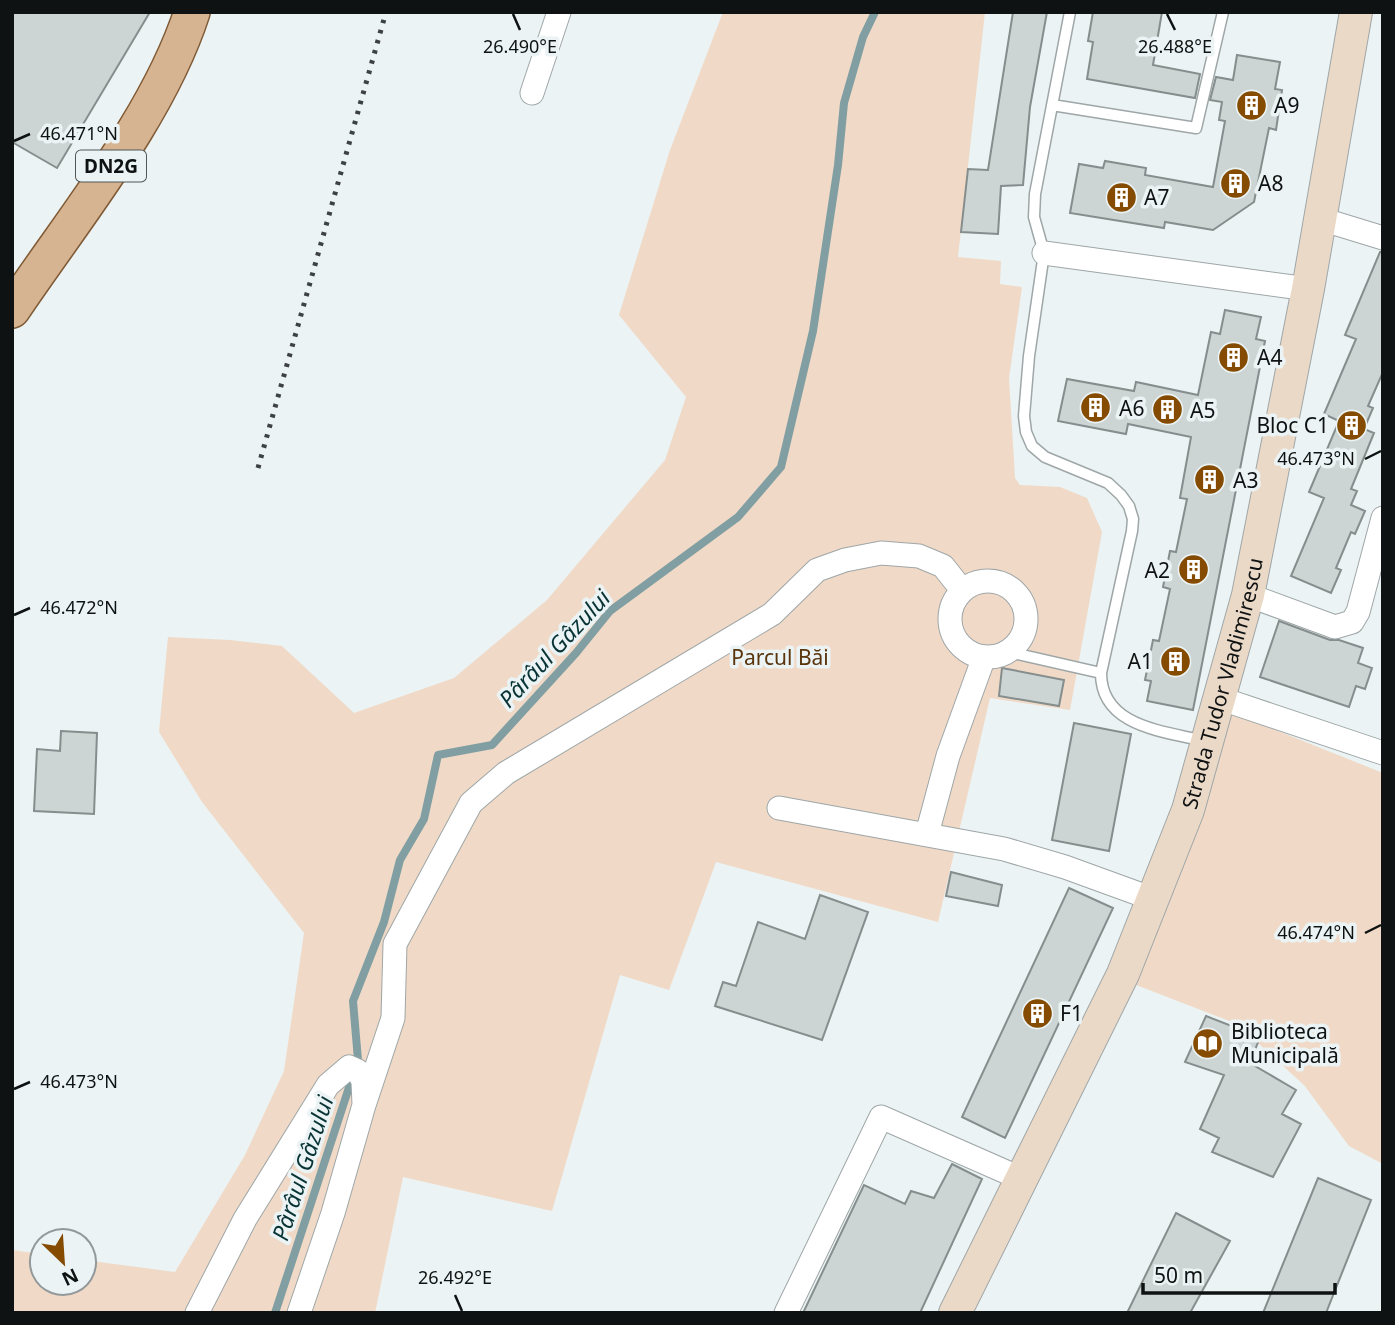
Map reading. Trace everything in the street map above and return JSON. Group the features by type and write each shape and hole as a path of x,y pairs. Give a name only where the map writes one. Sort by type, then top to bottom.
{"main road":[{"name":"DN2G","path":"12,310 131,137 163,78 192,12"}],"street":[{"path":"532,93 558,12"},
{"name":"Strada Tudor Vladimirescu","path":"955,1313 1123,974 1188,810 1248,595 1321,219 1356,12"},
{"path":"1321,219 1383,238"},
{"path":"1044,253 1308,289"},
{"path":"1248,595 1335,627 1352,622 1358,611 1383,518"},
{"path":"299,1313 393,1018 395,944 471,803 506,773 772,614 817,570 845,560 881,553 919,556 943,566 962,590"},
{"path":"998,581 1010,586 1019,595 1027,619 1025,632 1009,652 997,657 972,654 961,647 954,637 950,612 954,600 972,583 998,581"},
{"path":"927,834 948,756 984,657"},
{"path":"1219,698 1383,752"},
{"path":"779,808 1004,849 1065,867 1153,899"},
{"path":"197,1313 244,1219 328,1085 354,1069 363,1081 364,1105"},
{"path":"786,1313 881,1117 1022,1179"}],"lane":[{"path":"1070,12 1035,194 1034,218 1044,253 1029,356 1024,416 1026,432 1032,446 1045,457 1108,483 1129,506 1133,519 1101,673 1104,694 1111,706 1128,720 1206,741"},
{"path":"1052,105 1196,128 1223,12"},
{"path":"1009,652 1101,673"}],"green space":[{"name":"Parcul Băi","path":"723,12 985,12 958,257 1001,261 1000,284 1022,287 1009,378 1015,478 1020,485 1060,487 1087,498 1102,532 1070,710 990,698 938,922 716,862 669,990 620,975 552,1211 403,1177 375,1313 12,1313 12,1250 28,1252 28,1297 98,1297 98,1262 175,1272 245,1155 284,1071 304,933 202,802 159,732 168,637 282,646 354,713 454,678 547,600 665,460 686,397 619,315 670,150"},
{"path":"1226,710 1383,773 1383,1164 1349,1146 1304,1085 1237,1024 1131,983"}],"building":[{"path":"12,12 150,12 57,168 12,142"},
{"path":"1013,12 1047,12 1030,107 1023,185 1001,186 998,234 961,232 968,169 988,170"},
{"path":"1093,12 1162,12 1153,65 1200,74 1195,98 1087,79 1093,42 1088,41"},
{"path":"1237,55 1280,62 1275,89 1282,90 1276,130 1269,128 1254,202 1213,230 1165,222 1164,228 1070,213 1079,164 1103,168 1105,161 1146,168 1145,175 1213,187 1225,121 1219,120 1222,102 1210,100 1216,77 1233,80"},
{"name":"Bloc C1","path":"1380,252 1383,252 1383,372 1368,406 1373,408 1364,429 1374,433 1351,489 1357,491 1351,505 1365,511 1355,534 1351,532 1336,568 1341,570 1331,593 1291,576 1324,498 1309,492 1339,421 1324,414 1356,339 1345,335"},
{"path":"1225,310 1261,317 1256,339 1265,341 1193,710 1147,701 1151,681 1145,680 1153,640 1159,641 1170,589 1163,587 1170,551 1176,552 1187,499 1180,498 1191,437 1128,424 1126,434 1058,421 1067,379 1134,391 1136,382 1198,395 1211,332 1220,334"},
{"path":"1279,621 1330,640 1339,640 1363,648 1358,663 1372,668 1365,689 1356,686 1349,707 1260,677"},
{"path":"1002,668 1064,680 1059,706 999,696"},
{"path":"1074,723 1131,734 1109,851 1052,840"},
{"path":"61,731 97,733 94,814 34,811 37,749 60,751"},
{"path":"951,872 1002,885 998,906 946,896"},
{"name":"F1","path":"1069,888 1113,908 1005,1138 962,1117"},
{"path":"820,895 868,912 822,1040 715,1006 723,982 736,986 758,922 805,939"},
{"path":"1206,1016 1260,1037 1250,1063 1296,1090 1282,1114 1301,1124 1273,1177 1212,1152 1219,1138 1200,1129 1224,1075 1185,1062"},
{"path":"952,1164 982,1179 920,1313 803,1313 864,1185 905,1204 911,1191 934,1198"},
{"path":"1318,1178 1371,1200 1326,1313 1263,1313"},
{"path":"1176,1213 1230,1241 1190,1313 1127,1313"}],"waterway":[{"name":"Pârâul Gâzului","path":"275,1313 358,1060 353,1001 384,922 400,860 424,819 438,755 492,745 576,653 610,611 738,517 781,467 813,331 838,165 844,103 863,37 875,12"}],"railway":[{"path":"258,468 386,12"}],"place":[{"name":"A9","path":"1251,105"},
{"name":"A8","path":"1235,183"},
{"name":"A7","path":"1121,197"},
{"name":"A4","path":"1234,357"},
{"name":"A6","path":"1096,408"},
{"name":"A5","path":"1167,410"},
{"name":"Bloc C1","path":"1352,425"},
{"name":"A3","path":"1210,480"},
{"name":"A2","path":"1193,570"},
{"name":"A1","path":"1176,661"},
{"name":"F1","path":"1037,1013"},
{"name":"Biblioteca Municipală","path":"1208,1043"}]}
